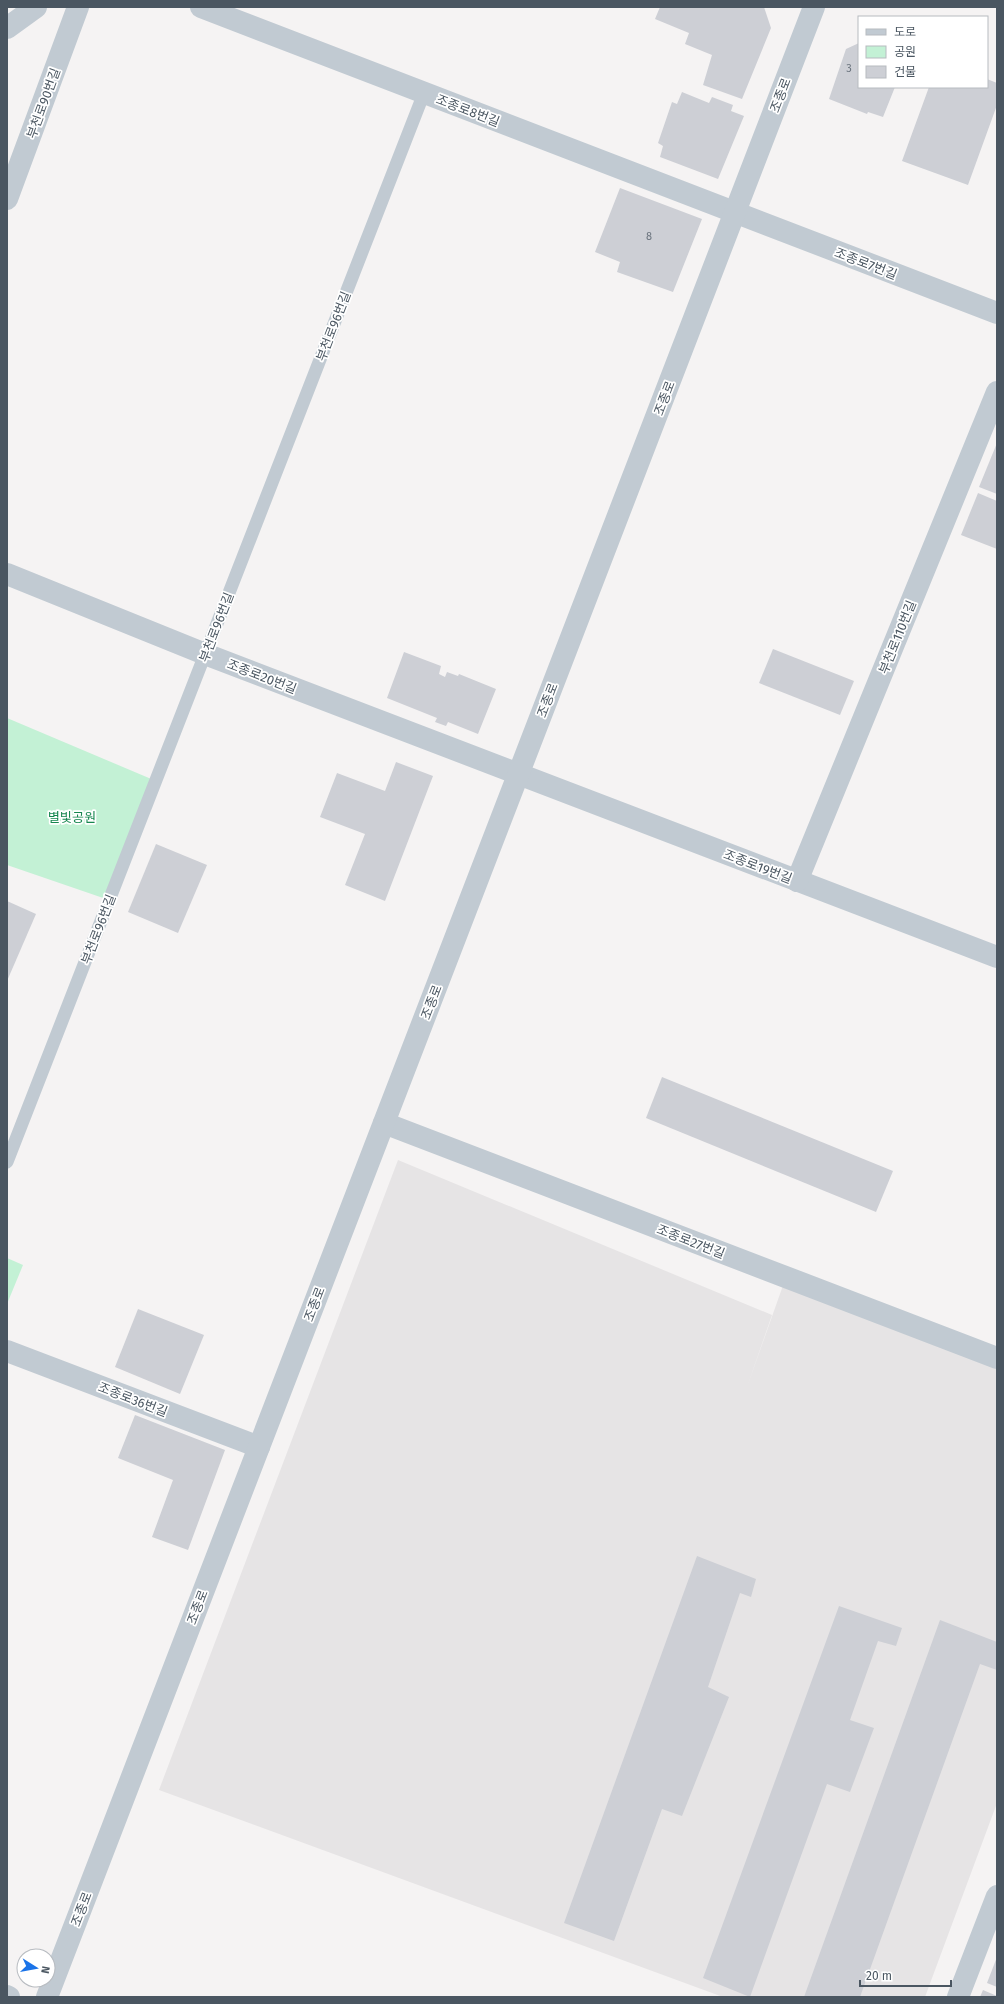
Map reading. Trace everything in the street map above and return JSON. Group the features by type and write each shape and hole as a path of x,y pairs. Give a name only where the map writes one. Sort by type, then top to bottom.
{"street":[{"path":"7,28 36,7"},
{"name":"부천로90번길","path":"7,199 78,7"},
{"name":"조종로8번길","path":"201,7 735,212"},
{"name":"조종로","path":"46,1997 814,7"},
{"name":"조종로7번길","path":"735,212 997,313"},
{"name":"부천로110번길","path":"797,881 997,392"},
{"name":"조종로20번길","path":"7,574 205,654 518,774"},
{"name":"조종로19번길","path":"518,774 997,957"},
{"name":"조종로27번길","path":"384,1123 997,1358"},
{"name":"조종로36번길","path":"7,1351 259,1447"},
{"path":"958,1997 997,1896"}],"lane":[{"name":"부천로96번길","path":"7,1162 424,93"}],"shaded area":[{"path":"398,1160 772,1315 747,1387 786,1277 997,1358 997,1803 925,1997 723,1997 159,1790"}],"green space":[{"name":"별빛공원","path":"7,718 156,781 109,900 7,865"},
{"path":"7,1258 23,1265 7,1304"}],"building":[{"path":"660,7 764,7 771,28 742,99 703,85 712,55 685,44 689,33 655,19"},
{"path":"858,43 858,88 895,88 883,117 868,112 867,114 829,99 846,49"},
{"path":"988,79 997,83 997,105 968,185 902,161 929,88 988,88"},
{"path":"682,92 709,103 712,97 733,105 731,111 744,116 718,179 660,157 663,146 658,143 672,102 677,104"},
{"path":"620,188 702,219 673,292 617,272 620,262 595,252"},
{"path":"997,443 997,494 979,487"},
{"path":"978,493 997,501 997,549 961,535"},
{"path":"773,649 854,681 840,715 759,683"},
{"path":"404,652 441,666 439,674 445,677 447,672 458,676 459,674 496,689 478,734 448,722 446,726 435,722 437,718 387,698"},
{"path":"396,762 433,776 385,901 345,885 365,834 320,817 337,773 385,791"},
{"path":"156,844 207,865 178,933 128,912"},
{"path":"7,901 36,914 7,981"},
{"path":"662,1077 893,1171 876,1212 646,1118"},
{"path":"138,1309 204,1335 180,1394 115,1367"},
{"path":"135,1415 225,1450 188,1550 152,1537 173,1480 118,1458"},
{"path":"697,1556 756,1579 751,1597 740,1593 708,1687 729,1697 682,1816 662,1809 614,1941 564,1923"},
{"path":"839,1606 902,1628 896,1646 878,1641 850,1720 874,1728 850,1792 827,1784 750,1997 703,1978"},
{"path":"940,1620 997,1642 997,1670 980,1664 860,1997 804,1997"},
{"path":"997,1957 997,1987 987,1983"},
{"path":"983,1990 997,1996 997,1997 980,1997"}]}
